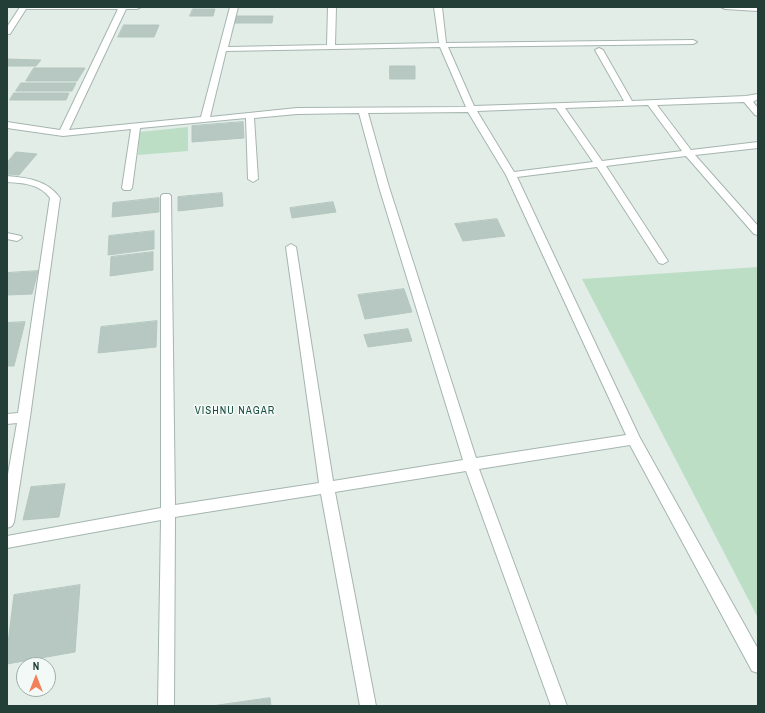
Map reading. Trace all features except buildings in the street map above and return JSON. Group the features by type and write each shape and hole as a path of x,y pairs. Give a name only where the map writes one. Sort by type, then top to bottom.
{"street":[{"path":"7,32 24,7 137,7"},
{"path":"63,133 123,7"},
{"path":"205,119 234,7"},
{"path":"331,48 332,7"},
{"path":"438,7 443,45 471,110 511,175 634,439 758,665"},
{"path":"727,7 758,8"},
{"path":"7,17 18,17"},
{"path":"224,49 693,42"},
{"path":"599,50 630,104"},
{"path":"7,125 63,133 205,119 297,112 471,110 746,99 758,97"},
{"path":"746,99 758,112"},
{"path":"651,103 689,154 758,232"},
{"path":"559,106 663,261"},
{"path":"363,111 384,187 471,465 559,706"},
{"path":"250,116 253,179"},
{"path":"127,188 136,126"},
{"path":"511,175 758,145"},
{"path":"7,179 31,182 43,186 52,192 55,198 24,417 7,522"},
{"path":"166,196 170,512 166,706"},
{"path":"291,247 327,488 368,706"},
{"path":"7,419 24,417"},
{"path":"7,542 170,512 634,439"}],"green space":[{"path":"188,127 188,151 138,155 140,132"},
{"path":"758,267 758,618 582,279"}],"district":[{"name":"VISHNU NAGAR","path":"235,411"}]}
